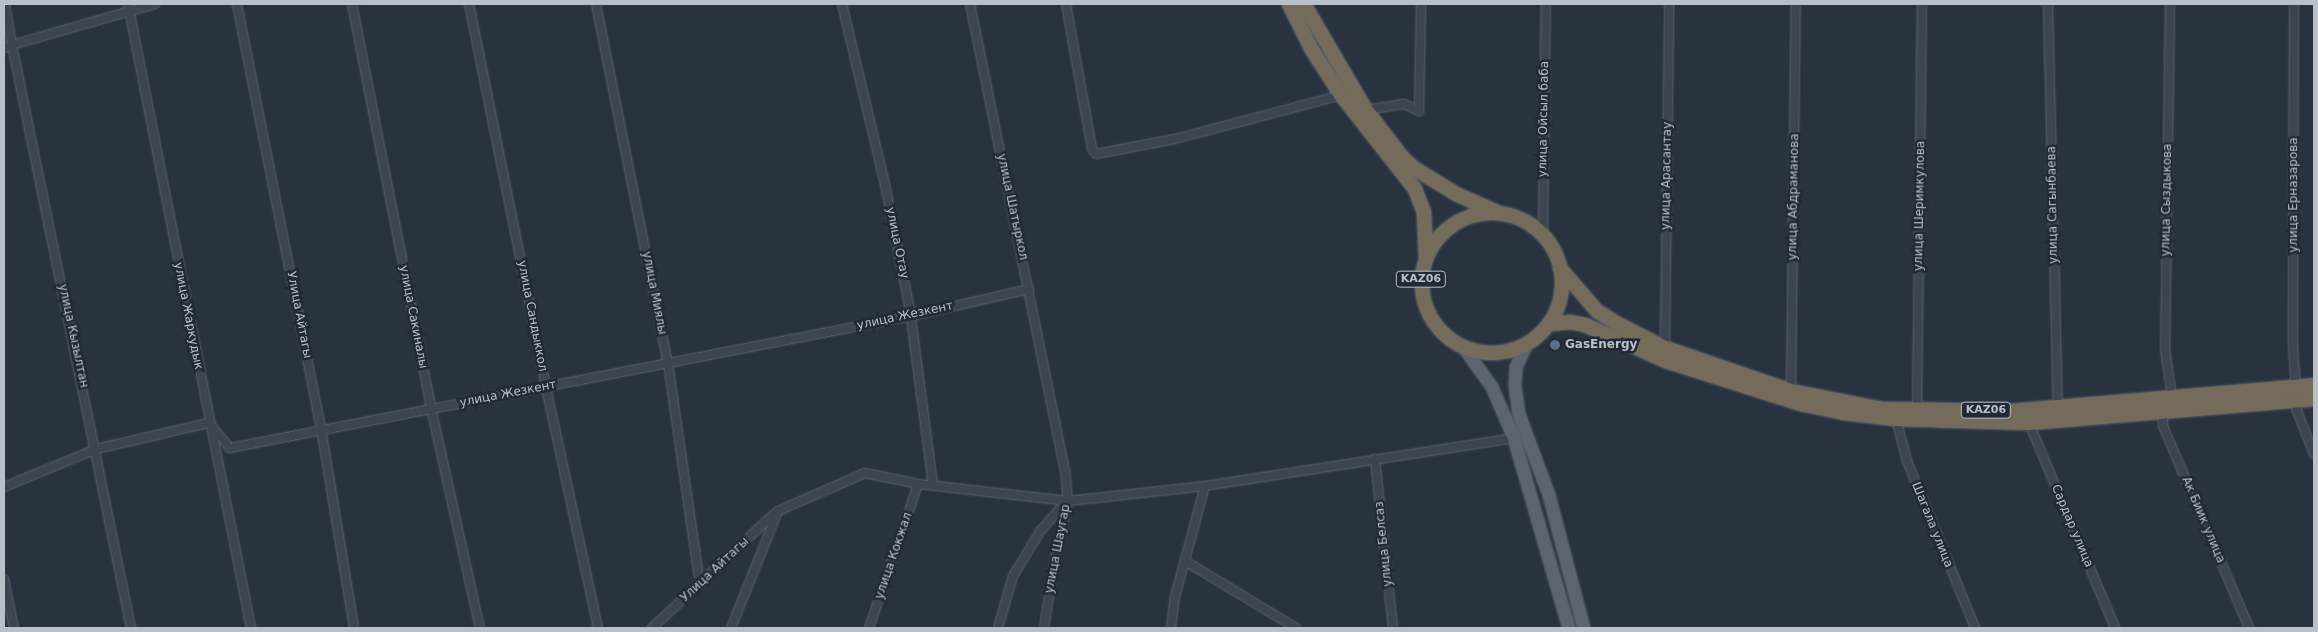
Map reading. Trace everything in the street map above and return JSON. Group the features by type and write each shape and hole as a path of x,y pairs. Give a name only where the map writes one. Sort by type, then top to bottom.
{"highway":[{"name":"KАZ06","path":"1289,4 1312,50 1341,95 1415,189 1424,212 1426,257 1421,278 1423,300 1431,320 1446,336 1464,348 1492,353 1506,352 1527,344 1549,324 1558,306 1562,287 1560,268 1554,250 1543,234 1523,220 1500,213 1456,194 1414,168 1402,157 1366,110 1304,4"},
{"name":"KАZ06","path":"1426,257 1438,237 1456,222 1477,214 1500,213"},
{"name":"KАZ06","path":"1560,268 1597,311 1616,324 1665,348 1791,390 1882,409 2013,411 2314,385"},
{"name":"KАZ06","path":"1549,324 1570,322 1585,325 1666,361 1801,404 1845,414 1896,420 2029,423 2314,399"}],"main road":[{"path":"1527,344 1516,368 1515,386 1519,414 1549,495 1584,628"},
{"path":"1464,348 1492,387 1514,438 1569,628"}],"street":[{"name":"улица Кызылтан","path":"5,4 131,628"},
{"path":"4,48 129,7 155,4"},
{"name":"Улица Айтагы","path":"237,4 322,430 354,628"},
{"name":"улица Сакиналы","path":"352,4 431,409 480,628"},
{"name":"улица Сандыккол","path":"469,4 546,387 598,628"},
{"name":"улица Миялы","path":"596,4 668,363 700,585"},
{"name":"улица Отау","path":"842,4 884,180 912,316 933,485"},
{"name":"улица Шатыркол","path":"970,4 1054,410"},
{"path":"1066,4 1092,149 1096,154 1175,139 1341,95"},
{"path":"1366,110 1404,104 1420,111 1421,4"},
{"name":"улица Ойсыл баба","path":"1543,234 1546,4"},
{"name":"улица Арасантау","path":"1665,348 1669,4"},
{"name":"улица Абдраманова","path":"1791,390 1796,4"},
{"name":"улица Шеримкулова","path":"1917,409 1922,4"},
{"name":"улица Сагынбаева","path":"2048,4 2058,407"},
{"name":"улица Сыздыкова","path":"2170,4 2165,349 2172,397"},
{"name":"улица Ерназарова","path":"2294,4 2293,344 2297,411 2314,454"},
{"name":"улица Жаркудык","path":"129,7 209,422 251,628"},
{"name":"улица Жезкент","path":"209,422 230,448 912,316 1029,289"},
{"name":"улица Шаугар","path":"1044,628 1053,570 1068,501 1054,410"},
{"name":"Ак Биик улица","path":"2163,411 2163,426 2249,628"},
{"name":"Шагала улица","path":"1896,420 1907,461 1975,628"},
{"path":"4,487 96,449 209,422"},
{"name":"Сардар улица","path":"2029,423 2116,628"},
{"name":"Улица Айтагы","path":"652,628 778,511 865,473 918,484 1068,501 1205,486 1514,438"},
{"name":"улица Белсаз","path":"1375,459 1393,628"},
{"name":"улица Кокжал","path":"869,628 918,484"},
{"path":"1171,628 1175,597 1205,486"},
{"path":"998,628 1013,576 1042,530 1068,501"},
{"path":"731,628 778,511"},
{"path":"1185,561 1296,628"},
{"path":"4,579 14,628"}],"place":[{"name":"GasEnergy","path":"1555,345"}]}
